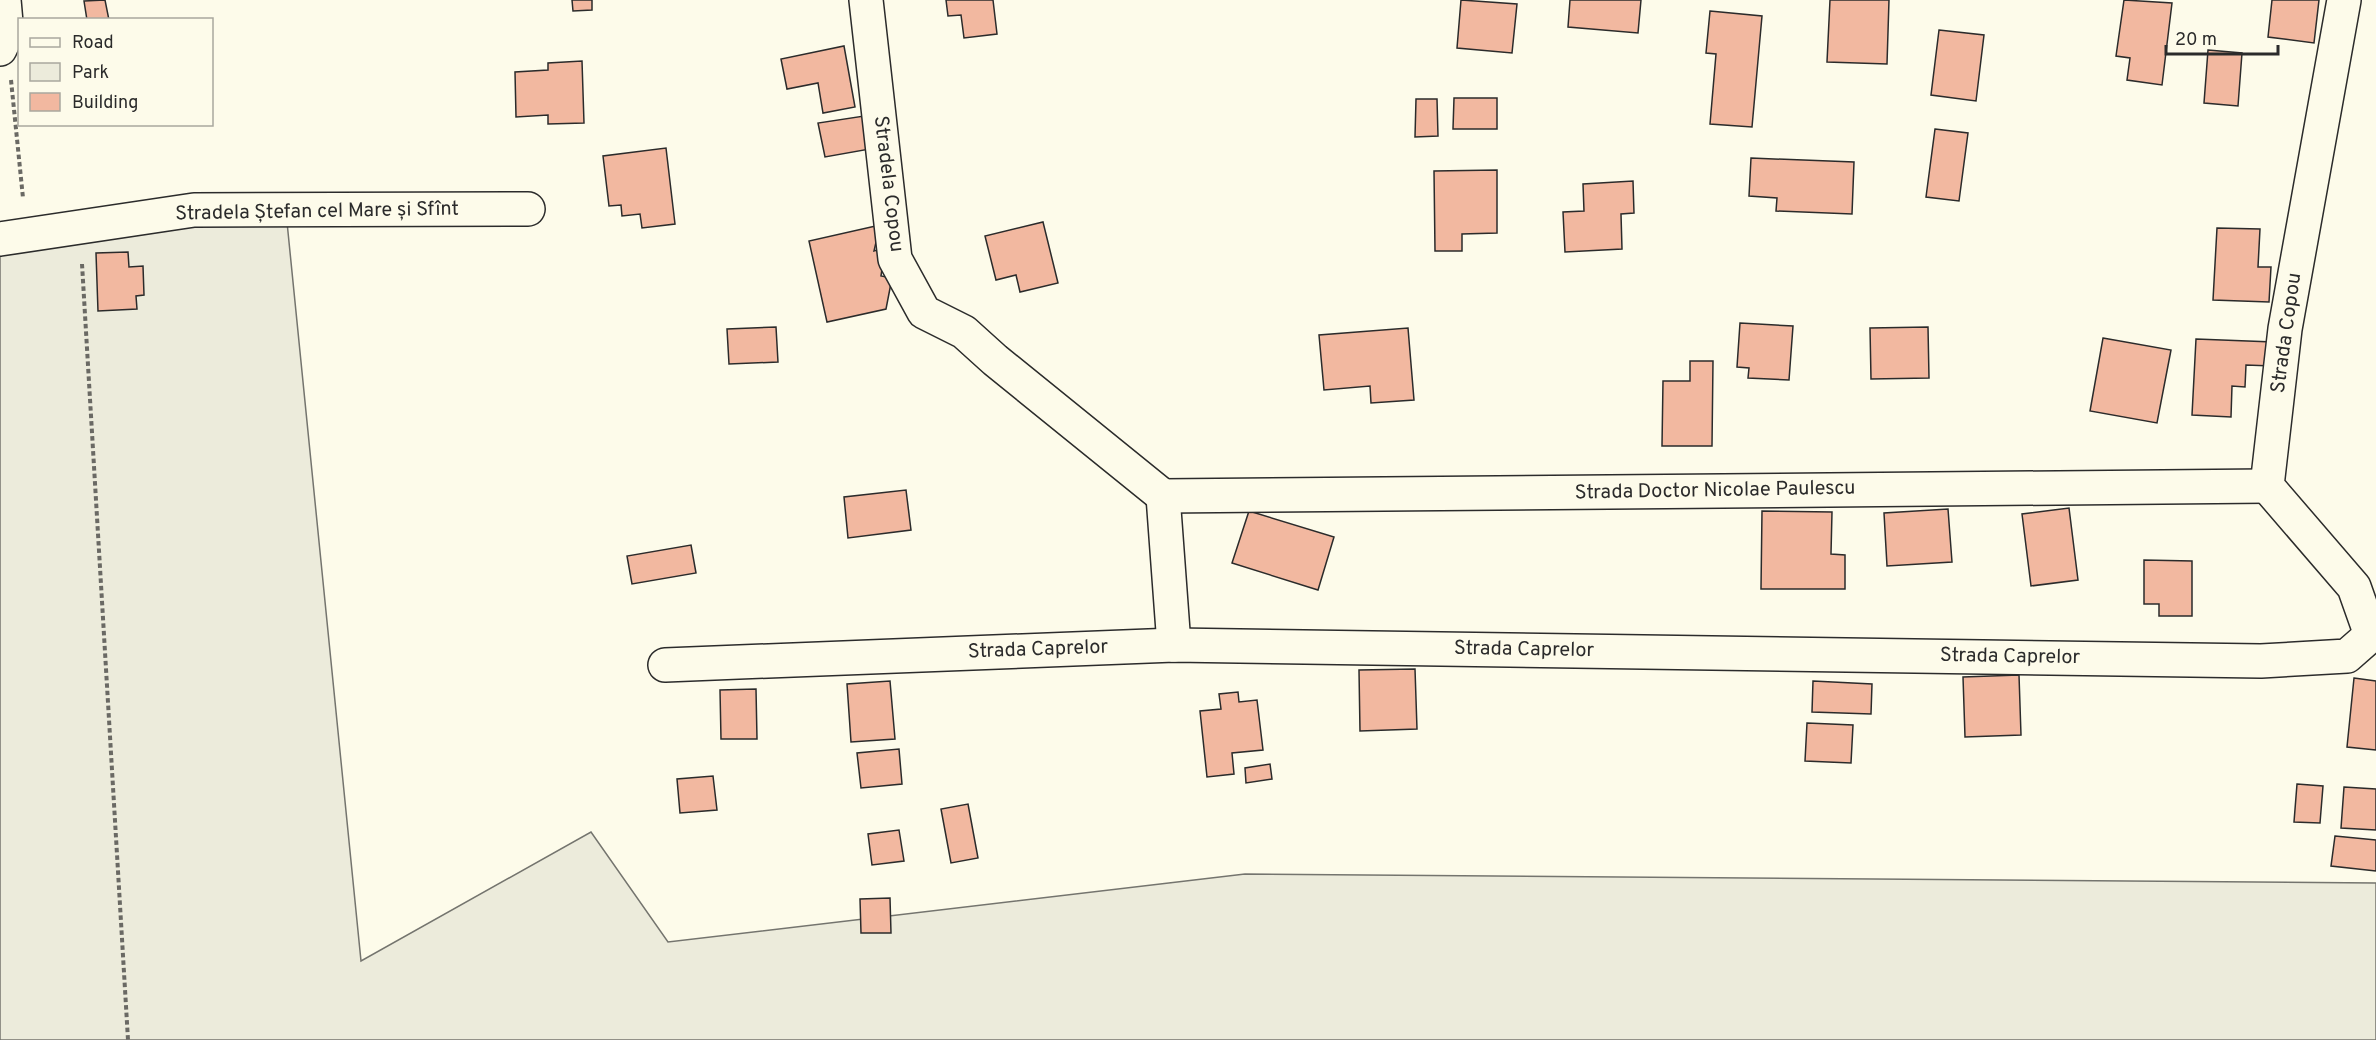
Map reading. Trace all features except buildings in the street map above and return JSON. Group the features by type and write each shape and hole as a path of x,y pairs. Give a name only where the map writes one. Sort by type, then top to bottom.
{"street":[{"path":"3,41 4,0"},
{"name":"Stradela Copou","path":"866,0 895,259 924,312 964,332 1163,496"},
{"name":"Strada Copou","path":"2267,486 2285,329 2343,0"},
{"name":"Stradela Ștefan cel Mare și Sfînt","path":"13,237 194,210 528,209"},
{"path":"2267,486 2354,587 2373,635"},
{"name":"Strada Doctor Nicolae Paulescu","path":"1163,496 2267,486"},
{"path":"1163,496 1174,645"},
{"name":"Strada Caprelor","path":"665,665 1174,645 2261,661 2347,656 2373,635"}],"path":[{"path":"3,41 13,237"},
{"path":"80,227 129,1040"}],"green space":[{"path":"287,222 361,961 591,832 668,942 1245,874 2376,883 2376,1040 0,1040 0,252 194,224"}]}
